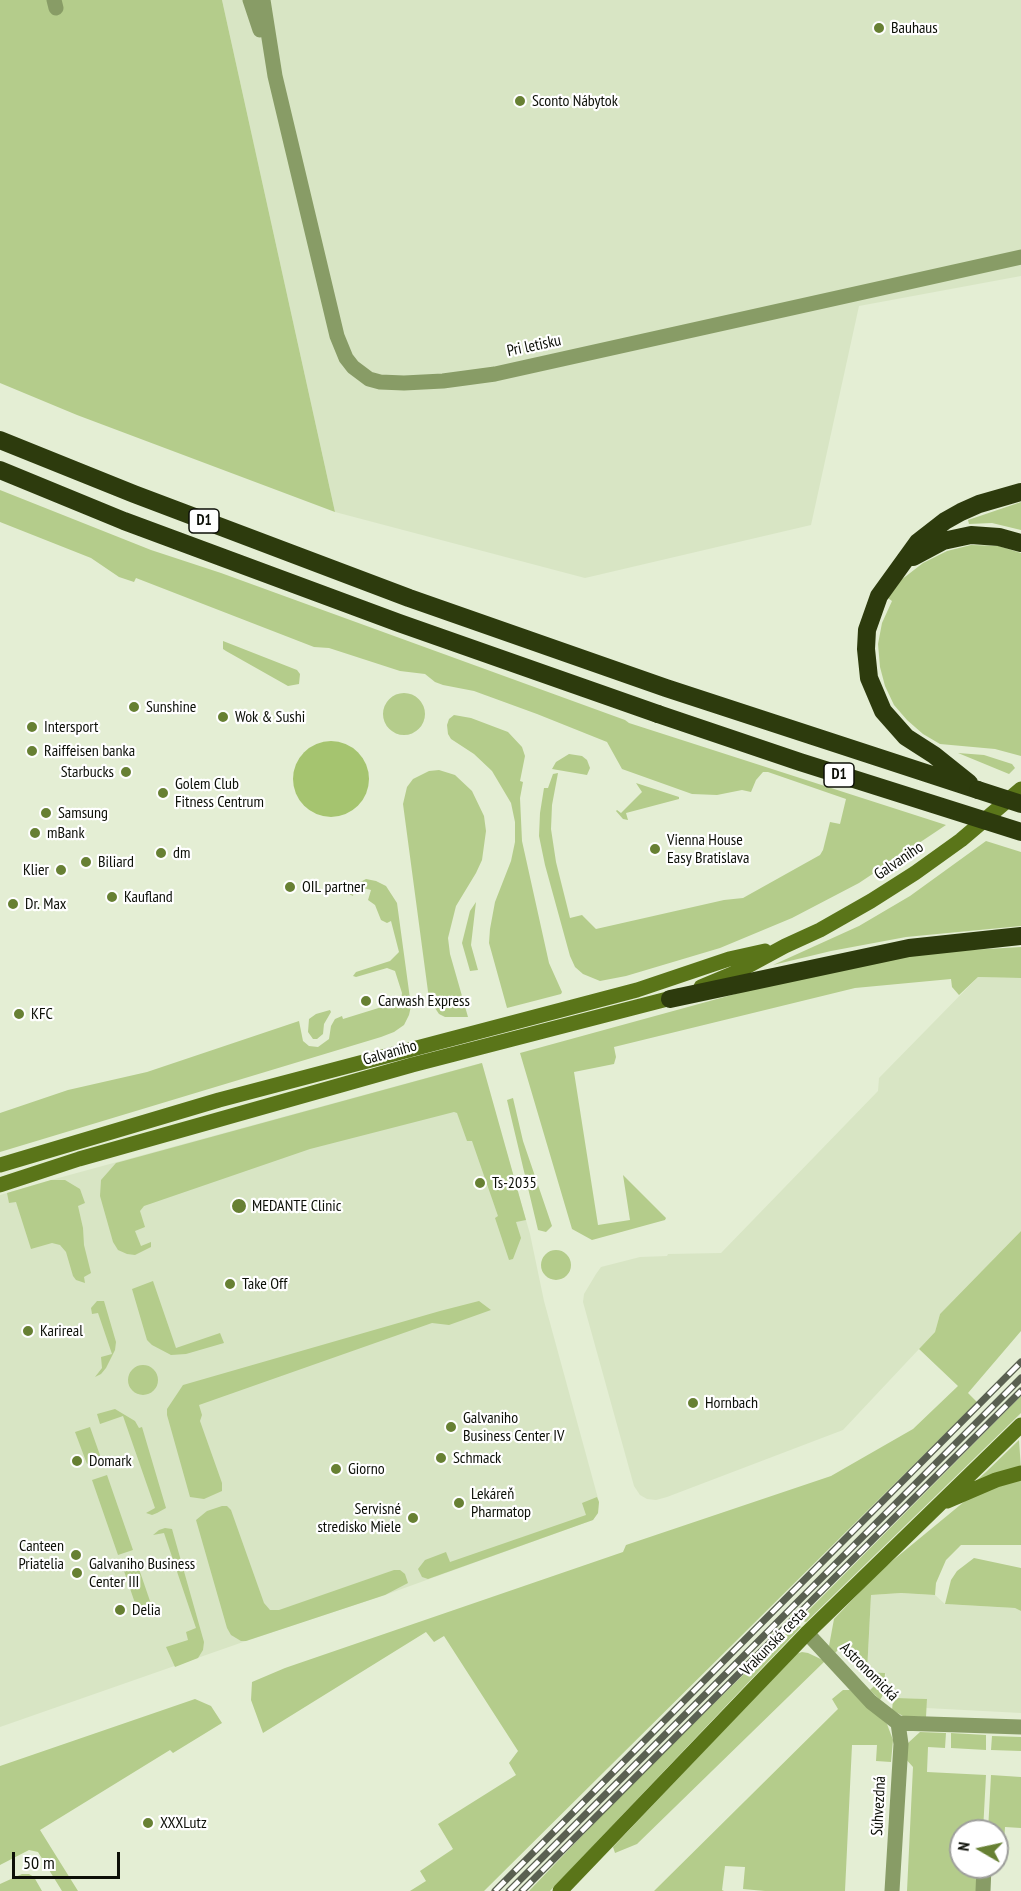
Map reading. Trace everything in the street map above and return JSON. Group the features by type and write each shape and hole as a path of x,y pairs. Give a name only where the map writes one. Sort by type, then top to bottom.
{"highway":[{"name":"D1","path":"0,440 134,494 409,598 666,688 1021,804"},
{"name":"D1","path":"0,470 124,521 399,623 800,762 1021,832"},
{"path":"978,790 934,755 906,737 883,711 873,690 867,666 867,630 871,615 886,584 918,542 945,521 979,504 1021,492"},
{"path":"886,584 909,560 928,547 943,541 986,535 1021,543"},
{"path":"670,999 909,948 1021,936"}],"main road":[{"name":"Galvaniho","path":"0,1185 79,1159 412,1065 670,999 737,972 820,930 915,873 961,840 1021,789"},
{"name":"Galvaniho","path":"0,1165 219,1100 637,990 729,959 785,946"},
{"name":"Vrakunská cesta","path":"560,1891 807,1633 1021,1425"},
{"path":"939,1504 996,1480 1021,1473"}],"street":[{"name":"Pri letisku","path":"250,0 275,76"},
{"name":"Pri letisku","path":"263,0 275,76 339,342 353,367 369,379 404,383 443,381 495,374 1021,257"},
{"name":"Astronomická","path":"807,1633 872,1702 898,1724 1021,1727"},
{"name":"Súhvezdná","path":"892,1891 900,1744 898,1724"}],"shaded area":[{"path":"0,0 222,0 335,512 77,415 0,383"},
{"path":"222,0 1021,0 1021,276 859,306 811,525 585,578 335,512"},
{"path":"0,490 151,550 221,573 629,723 946,825 859,883 792,918 720,948 626,976 600,981 583,974 575,967 545,865 539,836 540,813 544,788 548,788 553,774 558,773 552,805 551,829 556,862 570,918 582,915 596,929 724,900 743,898 820,855 830,822 840,824 846,799 768,772 763,772 756,780 751,792 742,790 717,795 692,794 622,769 607,742 537,714 474,691 443,685 425,674 400,671 329,648 314,647 136,578 134,582 119,577 91,558 0,522"},
{"path":"1021,502 1021,530 992,523 969,524 968,520"},
{"path":"971,545 999,546 1021,553 1021,756 995,749 940,744 923,734 894,705 885,686 880,667 878,644 882,623 892,601 888,598 901,580 923,563 947,551"},
{"path":"223,641 297,670 300,674 299,684 288,686 226,651 223,649"},
{"path":"404,693 412,694 419,699 424,706 424,722 419,729 412,734 404,735 396,734 389,729 384,722 383,714 384,706 389,699 396,694"},
{"path":"454,715 471,718 508,732 522,747 525,756 520,781 523,782 520,798 522,841 549,963 561,994 507,1008 489,943 495,902 511,861 515,842 515,822 511,803 492,771 474,754 451,739 448,734 447,725 449,719"},
{"path":"324,741 338,741 352,747 363,758 369,772 366,794 358,806 338,817 324,817 310,811 299,800 293,786 293,772 299,758 310,747"},
{"path":"958,753 984,755 1012,764 1015,768 1009,774"},
{"path":"569,754 582,756 587,760 590,768 587,775 552,769 556,762"},
{"path":"439,770 455,775 472,791 484,816 486,831 482,860 456,906 448,938 450,954 468,1017 445,1017 439,1014 429,999 403,804 407,787 413,779 429,771"},
{"path":"636,783 679,797 679,799 626,813 628,820 623,819 616,811 621,813 642,792"},
{"path":"986,841 1021,852 1021,926 906,937 773,965 859,926 910,896"},
{"path":"366,879 386,886 397,903 411,1006 404,1025 381,1037 0,1152 0,1113 68,1090 147,1072 299,1021 303,1041 309,1046 318,1047 329,1039 331,1026 335,1019 342,1016 343,1019 401,1000 402,993 395,971 387,968 353,976 356,972 390,961 399,952 391,921 387,923 381,920 375,905 368,900 371,890 355,886 353,896 347,893 351,887"},
{"path":"476,902 471,945 478,970 470,971 462,943 470,911"},
{"path":"1021,947 1021,978 978,977 959,995 952,987 951,979 855,988 614,1047 616,1057 614,1064 574,1072 598,1225 630,1220 623,1175 666,1218 592,1240 572,1229 520,1053 779,982 918,953"},
{"name":"Hornbach","path":"978,977 1021,978 1021,1231 940,1314 935,1332 843,1430 667,1497 656,1500 640,1495 634,1486 583,1302 584,1294 596,1274 601,1267 640,1257 721,1253 878,1091 879,1078"},
{"path":"330,1010 324,1024 323,1034 313,1039 308,1032 309,1019 316,1014"},
{"path":"481,1063 530,1234 544,1301 599,1502 598,1513 593,1520 385,1595 0,1727 0,1195"},
{"path":"482,1063 526,1220 516,1222 521,1238 513,1259 509,1260 495,1218 498,1216 472,1141 467,1141 457,1113 454,1112 310,1149 144,1206 140,1211 145,1227 135,1231 141,1246 151,1242 151,1247 135,1255 127,1254 118,1250 113,1242 100,1196 101,1180 116,1163"},
{"path":"513,1098 523,1141 552,1226 546,1232 538,1230 507,1100"},
{"path":"51,1180 65,1180 80,1189 85,1203 78,1206 91,1273 84,1277 85,1283 76,1280 73,1276 66,1252 60,1245 52,1243 31,1249 16,1202 9,1203 7,1193"},
{"path":"1021,1231 1021,1331 968,1393 977,1402 484,1891 410,1891 426,1881 420,1871 453,1849 438,1824 516,1775 509,1763 518,1751 444,1636 434,1642 426,1632 263,1733 251,1700 252,1682 285,1668 623,1552 626,1545 831,1476 913,1429 958,1386 919,1349 935,1332 940,1314"},
{"path":"556,1250 567,1254 571,1265 567,1276 556,1280 545,1276 541,1265 545,1254"},
{"path":"153,1281 176,1348 220,1333 224,1343 186,1354 171,1355 152,1345 147,1340 132,1289"},
{"path":"97,1301 104,1301 116,1342 115,1350 106,1368 95,1377 102,1368 101,1357 112,1354 98,1313 92,1314 91,1308"},
{"path":"479,1301 491,1310 449,1325 432,1323 199,1405 202,1415 200,1421 222,1483 222,1491 204,1499 190,1497 167,1415 167,1409 183,1385"},
{"path":"143,1365 154,1369 158,1380 154,1391 143,1395 132,1391 128,1380 132,1369"},
{"path":"1021,1396 1021,1413 806,1622 799,1620"},
{"path":"115,1409 135,1421 139,1428 142,1427 166,1508 152,1515 146,1513 155,1508 123,1416 100,1424 97,1414"},
{"path":"90,1427 101,1458 87,1464 75,1432"},
{"path":"1019,1440 1021,1469 976,1481 986,1472"},
{"path":"107,1475 133,1550 118,1555 92,1480"},
{"path":"1021,1477 1021,1545 961,1545 946,1560 936,1583 935,1595 901,1593 871,1595 867,1672 885,1673 884,1693 880,1700 870,1690 877,1683 861,1666 859,1668 839,1649 835,1653 829,1646 834,1619 880,1571 965,1501 999,1483"},
{"path":"597,1497 598,1513 593,1520 428,1579 422,1577 418,1569 425,1560 446,1552 450,1562 586,1515 582,1503"},
{"path":"227,1506 231,1510 264,1603 270,1610 279,1610 394,1570 400,1570 405,1574 408,1583 385,1595 241,1641 231,1635 227,1628 196,1520 207,1511"},
{"path":"165,1528 172,1529 204,1642 203,1650 198,1658 175,1667 166,1647 188,1640 186,1632 196,1628 164,1533 153,1535"},
{"path":"974,1558 1021,1568 1021,1611 1015,1608 945,1604 951,1580 957,1571"},
{"path":"138,1566 151,1604 137,1609 124,1571"},
{"path":"901,1593 935,1595 945,1604 1015,1608 1021,1611 1021,1713 926,1708 927,1699 896,1698 885,1673 867,1672 871,1595"},
{"path":"796,1623 801,1627 550,1891 529,1891 627,1789"},
{"path":"802,1652 825,1661 637,1844 615,1853 613,1847 796,1654"},
{"path":"843,1690 850,1690 887,1724 893,1740 891,1762 876,1761 877,1745 852,1745 845,1891 743,1889 745,1867 725,1866 722,1890 724,1891 654,1891 838,1709 832,1699"},
{"path":"896,1698 927,1699 926,1717 903,1716 892,1710 893,1700"},
{"path":"195,1699 211,1706 222,1723 173,1753 170,1750 40,1830 78,1891 62,1891 38,1852 29,1850 0,1865 0,1766"},
{"path":"920,1732 946,1733 945,1748 928,1747 927,1772 986,1775 984,1819 949,1819 949,1879 980,1879 980,1891 907,1891 913,1767 904,1757 908,1743"},
{"path":"951,1733 986,1735 986,1750 951,1748"},
{"path":"992,1736 1021,1737 1021,1751 991,1750"},
{"path":"991,1775 1021,1777 1021,1828 1009,1827 1009,1819 989,1819"},
{"path":"22,1874 34,1877 42,1891 0,1891 0,1884"}],"railway":[{"path":"495,1891 1021,1362"},
{"path":"509,1891 1021,1378"},
{"path":"522,1891 1021,1391"}],"place":[{"name":"Bauhaus","path":"879,28"},
{"name":"Sconto Nábytok","path":"520,101"},
{"name":"Sunshine","path":"134,707"},
{"name":"Wok & Sushi","path":"223,717"},
{"name":"Intersport","path":"32,727"},
{"name":"Raiffeisen banka","path":"32,751"},
{"name":"Starbucks","path":"126,772"},
{"name":"Golem Club Fitness Centrum","path":"163,793"},
{"name":"Samsung","path":"46,813"},
{"name":"mBank","path":"35,833"},
{"name":"Vienna House Easy Bratislava","path":"655,849"},
{"name":"dm","path":"161,853"},
{"name":"Biliard","path":"86,862"},
{"name":"Klier","path":"61,870"},
{"name":"OIL partner","path":"290,887"},
{"name":"Kaufland","path":"112,897"},
{"name":"Dr. Max","path":"13,904"},
{"name":"Carwash Express","path":"366,1001"},
{"name":"KFC","path":"19,1014"},
{"name":"Ts-2035","path":"480,1183"},
{"name":"MEDANTE Clinic","path":"239,1206"},
{"name":"Take Off","path":"230,1284"},
{"name":"Karireal","path":"28,1331"},
{"name":"Hornbach","path":"693,1403"},
{"name":"Galvaniho Business Center IV","path":"451,1427"},
{"name":"Schmack","path":"441,1458"},
{"name":"Domark","path":"77,1461"},
{"name":"Giorno","path":"336,1469"},
{"name":"Lekáreň Pharmatop","path":"459,1503"},
{"name":"Servisné stredisko Miele","path":"413,1518"},
{"name":"Canteen Priatelia","path":"76,1555"},
{"name":"Galvaniho Business Center III","path":"77,1573"},
{"name":"Delia","path":"120,1610"},
{"name":"XXXLutz","path":"148,1823"}]}
